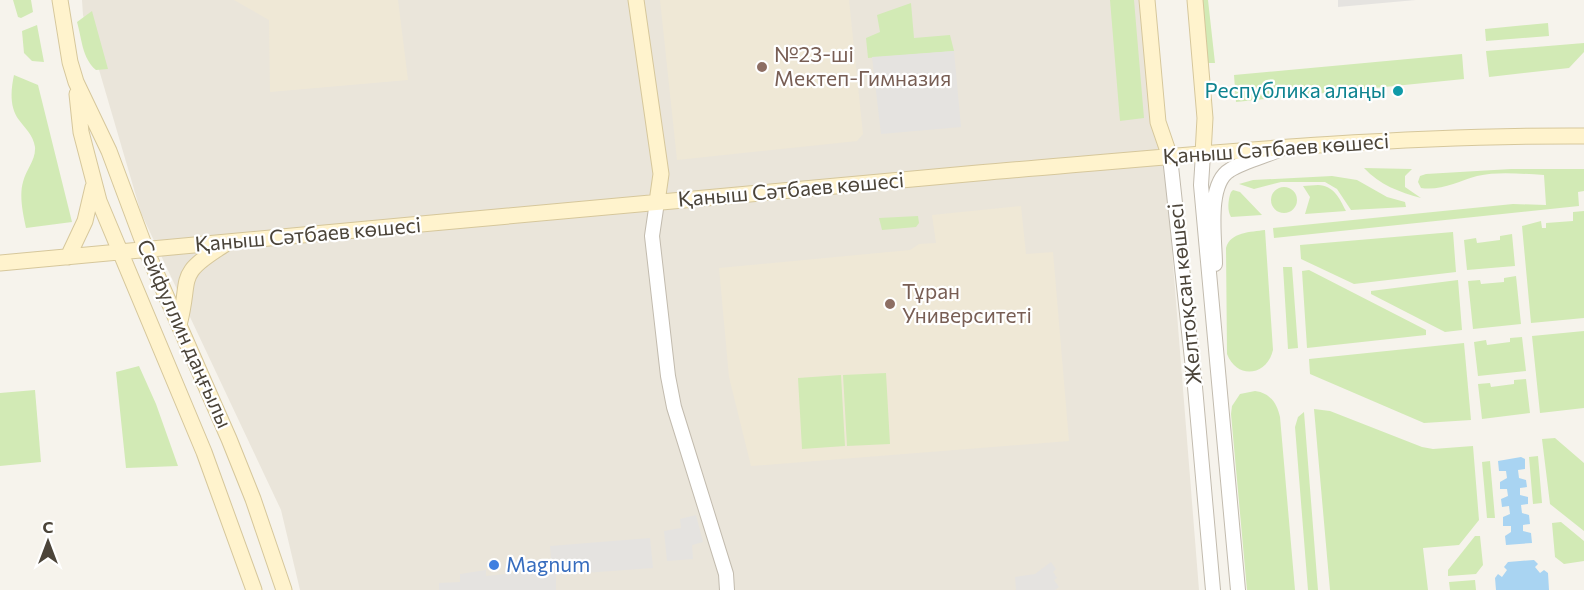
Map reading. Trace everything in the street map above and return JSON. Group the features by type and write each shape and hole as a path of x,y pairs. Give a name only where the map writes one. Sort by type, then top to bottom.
{"main road":[{"name":"Сейфуллин даңғылы","path":"60,0 70,62 76,82 109,151 146,250 233,449 253,499 284,590"},
{"path":"636,0 661,174 657,202"},
{"name":"Желтоқсан көшесі","path":"1147,0 1158,122 1170,157"},
{"path":"1196,0 1205,117 1203,154"},
{"name":"Сейфуллин даңғылы","path":"76,82 81,132 94,185 119,252 204,452 254,590"},
{"name":"Қаныш Сәтбаев көшесі","path":"0,263 1287,147 1465,137 1584,136"},
{"path":"68,257 85,221 94,185"},
{"path":"179,325 188,276 194,265 228,243"},
{"path":"267,542 292,590"}],"street":[{"path":"1214,344 1214,211 1217,188 1229,170 1287,147"},
{"path":"1203,154 1201,184 1214,344"},
{"name":"Желтоқсан көшесі","path":"1170,157 1214,590"},
{"path":"657,202 652,236 668,376 674,406 726,574 727,590"},
{"name":"Желтоқсан көшесі","path":"1214,344 1238,590"},
{"path":"1195,387 1218,385"}],"shaded area":[{"path":"82,0 1152,0 1199,590 300,590 281,510 141,213 83,15"},
{"path":"234,0 398,0 408,80 270,92 269,20"},
{"name":"№23-ші Мектеп-Гимназия","path":"660,0 849,0 863,134 857,141 677,160"},
{"path":"1338,0 1416,0 1338,7"},
{"path":"954,51 961,127 881,134 872,57"},
{"name":"Тұран Университеті","path":"1021,206 1026,254 1053,252 1069,441 751,466 729,377 719,268 910,250 919,244 936,243 932,215"},
{"path":"696,515 703,542 692,545 693,559 667,561 664,531 681,528 680,519"},
{"path":"650,538 653,568 556,575 556,590 439,590 439,583 460,582 460,574 486,570 486,576 552,569 550,546"},
{"path":"1051,562 1056,569 1053,572 1057,578 1054,580 1059,587 1055,590 1016,590 1015,577 1035,574"}],"green space":[{"path":"13,0 31,0 33,12 21,18 18,17"},
{"path":"1110,0 1134,0 1144,118 1120,121"},
{"path":"1202,0 1208,0 1215,63 1208,63"},
{"path":"911,3 914,38 950,35 954,51 868,58 866,38 880,32 877,15"},
{"path":"92,11 108,69 96,70 88,60 83,48 77,22"},
{"path":"1548,23 1549,36 1486,41 1485,29"},
{"path":"37,25 44,62 32,61 24,53 22,31"},
{"path":"1584,43 1584,52 1569,68 1489,77 1486,51"},
{"path":"1462,54 1464,79 1236,102 1234,75"},
{"path":"14,75 38,85 72,222 26,228 21,193 35,147 31,135 19,120 12,104"},
{"path":"1364,168 1412,169 1405,176 1405,187 1421,198 1390,187"},
{"path":"1511,169 1584,169 1584,191 1578,192 1579,206 1274,238 1273,228 1513,204 1546,205 1544,175 1485,174 1443,187 1428,189 1421,188 1418,182 1420,176 1426,174"},
{"path":"1332,176 1357,180 1387,197 1405,202 1406,207 1351,210 1337,189 1325,182 1281,182 1254,189 1239,184 1253,180"},
{"path":"1318,185 1332,190 1346,211 1305,214 1310,197 1303,186"},
{"path":"1284,187 1293,191 1297,200 1293,209 1284,213 1275,209 1271,200 1275,191"},
{"path":"1233,190 1240,192 1262,215 1231,217 1229,201"},
{"path":"1584,211 1584,318 1531,323 1522,226 1541,221 1542,228 1546,228 1546,223 1573,221 1573,212"},
{"path":"918,216 919,223 916,227 882,230 879,218"},
{"path":"1265,230 1273,350 1265,365 1252,372 1238,368 1227,354 1226,248 1236,236"},
{"path":"1453,232 1456,272 1354,284 1301,259 1300,245"},
{"path":"1512,234 1515,266 1467,270 1464,240 1476,238 1477,243 1500,240 1500,236"},
{"path":"1283,267 1292,267 1298,348 1288,349"},
{"path":"1309,270 1426,330 1426,335 1307,348 1302,271"},
{"path":"1516,276 1521,324 1473,329 1468,281 1480,280 1481,284 1504,282 1504,278"},
{"path":"1458,280 1462,330 1445,332 1371,294 1371,291"},
{"path":"1584,331 1584,408 1540,413 1532,336"},
{"path":"1522,337 1526,371 1478,376 1474,342 1486,340 1487,345 1510,342 1510,338"},
{"path":"1464,343 1471,420 1424,423 1310,374 1309,359"},
{"path":"139,366 156,404 178,466 126,468 116,372"},
{"path":"886,373 890,444 847,446 843,375"},
{"path":"841,375 845,446 802,449 798,378"},
{"path":"1526,379 1530,413 1482,419 1478,384 1490,383 1491,387 1514,384 1514,380"},
{"path":"35,390 41,462 0,466 0,393"},
{"path":"1255,391 1265,394 1272,400 1280,417 1295,590 1247,590 1231,414 1232,406 1240,394"},
{"path":"1314,409 1330,411 1422,447 1433,449 1473,446 1479,520 1459,545 1423,548 1428,590 1330,590"},
{"path":"1304,412 1318,590 1308,590 1295,427 1298,417"},
{"path":"1555,438 1584,463 1584,531 1550,504 1542,439"},
{"path":"1538,456 1542,503 1533,504 1529,457"},
{"path":"1490,461 1495,518 1487,518 1482,462"},
{"path":"1561,522 1584,541 1584,561 1564,564 1555,557 1552,523"},
{"path":"1475,536 1480,536 1483,565 1476,574 1448,576 1448,570"},
{"path":"1475,580 1476,590 1450,590 1449,582"}],"water":[{"path":"1521,457 1525,459 1525,469 1518,470 1519,478 1526,480 1527,487 1520,488 1520,495 1528,497 1528,504 1521,505 1522,513 1529,515 1530,524 1523,525 1523,531 1531,533 1532,543 1506,545 1505,536 1511,532 1511,526 1503,526 1503,517 1510,514 1509,506 1502,507 1501,499 1508,496 1507,489 1500,489 1500,482 1507,478 1506,471 1499,471 1498,461"},
{"path":"1534,560 1538,564 1535,567 1540,573 1544,570 1548,573 1549,590 1496,590 1495,578 1498,574 1502,577 1507,570 1504,567 1508,562"}],"place":[{"name":"№23-ші Мектеп-Гимназия","path":"762,67"},
{"name":"Республика алаңы","path":"1398,91"},
{"name":"Тұран Университеті","path":"890,304"},
{"name":"Magnum","path":"494,565"}]}
